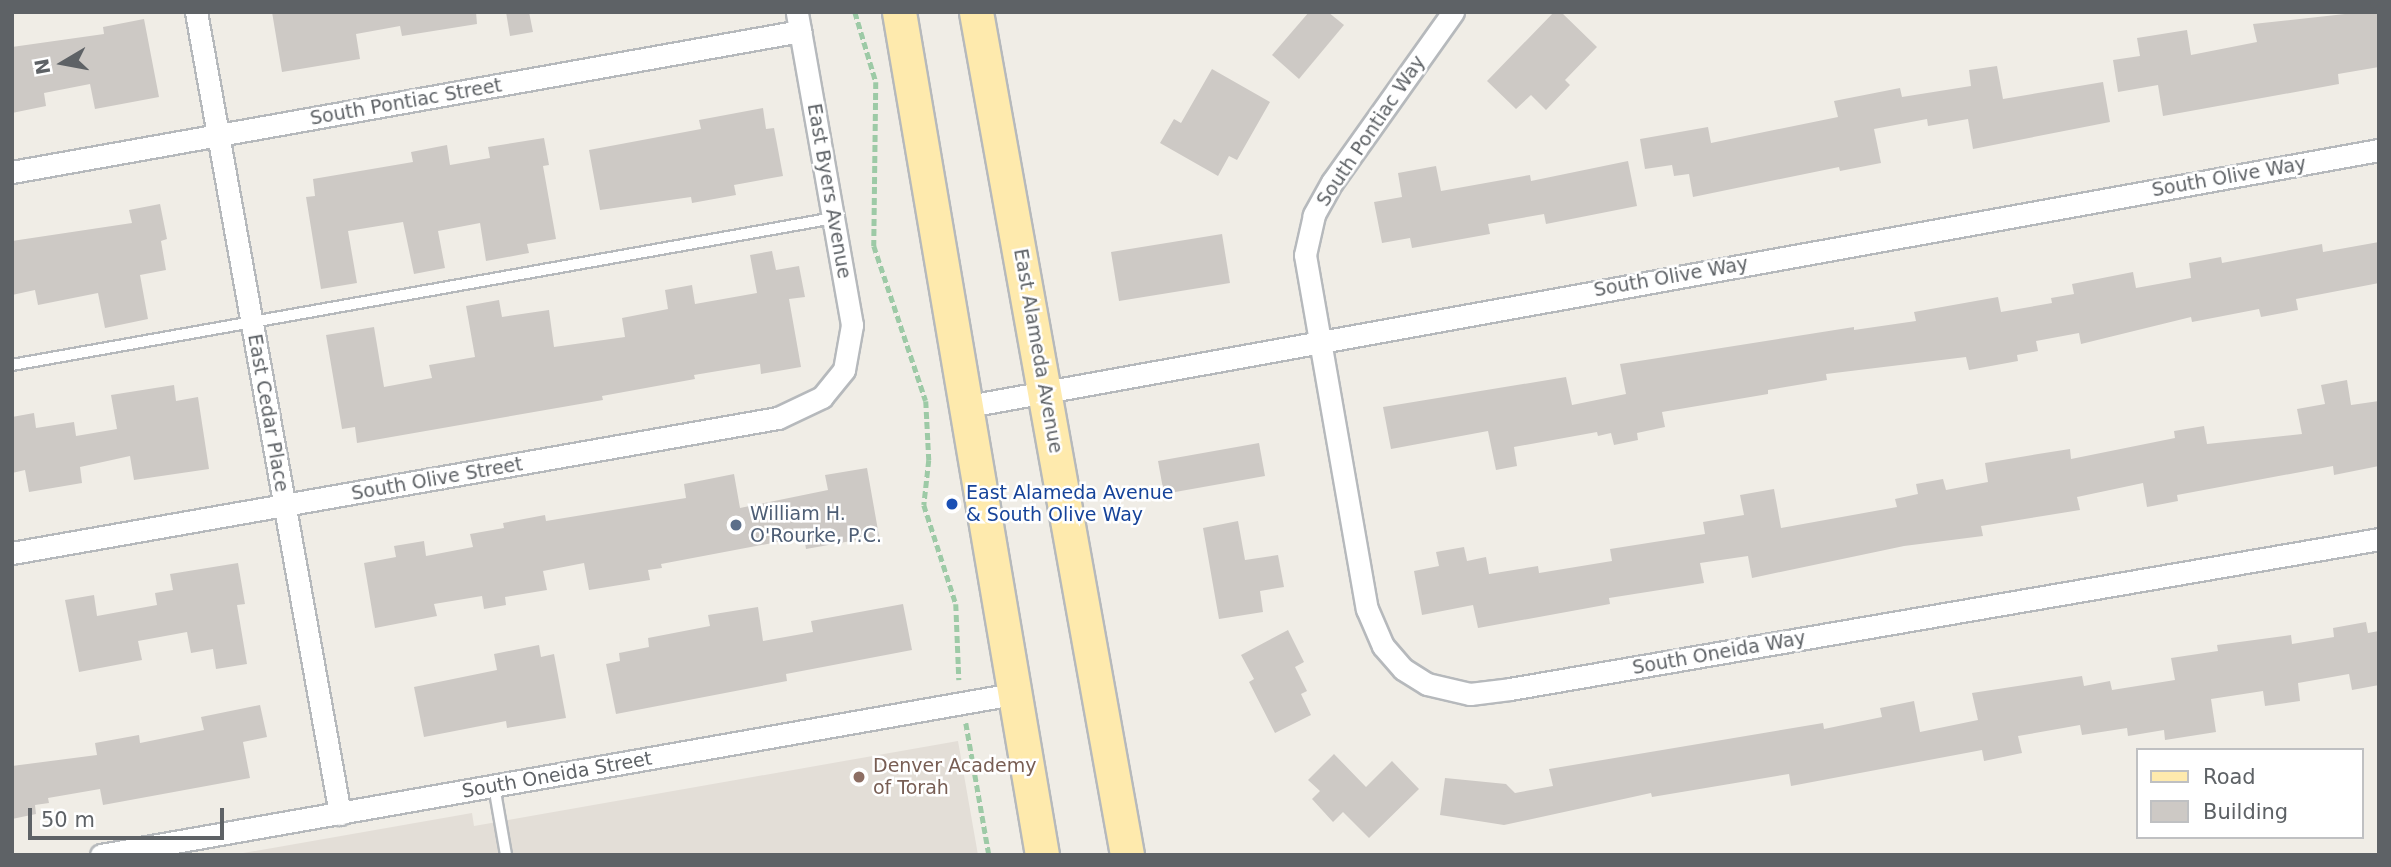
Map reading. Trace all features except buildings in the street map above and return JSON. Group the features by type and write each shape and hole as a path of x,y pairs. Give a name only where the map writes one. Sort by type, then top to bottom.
{"main road":[{"path":"899,12 963,407 1042,855"},
{"name":"East Alameda Avenue","path":"976,12 1127,855"}],"street":[{"name":"East Cedar Place","path":"196,12 340,814"},
{"name":"South Pontiac Way","path":"1318,340 1306,255 1314,215 1453,12"},
{"name":"South Pontiac Street","path":"12,172 218,135 798,22"},
{"name":"East Byers Avenue","path":"798,22 852,325 844,370"},
{"name":"South Olive Way","path":"963,407 1318,340 2379,150"},
{"name":"South Oneida Way","path":"1318,340 1367,609 1383,646 1403,669 1449,692 1510,689 2379,539"},
{"name":"South Olive Street","path":"12,553 778,418 822,397 844,370"},
{"name":"South Oneida Street","path":"101,855 1013,694"}],"lane":[{"path":"12,365 834,218"},
{"path":"494,786 506,855"}],"path":[{"path":"855,12 876,82 874,246 926,401 929,460 924,505 956,604 954,653 960,683"},
{"path":"967,730 989,855"}],"shaded area":[{"name":"Denver Academy of Torah","path":"958,741 978,855 232,855 472,813 474,826"}],"place":[{"name":"East Alameda Avenue & South Olive Way","path":"952,504"},
{"name":"William H. O'Rourke, P.C.","path":"736,525"},
{"name":"Denver Academy of Torah","path":"859,777"}]}
